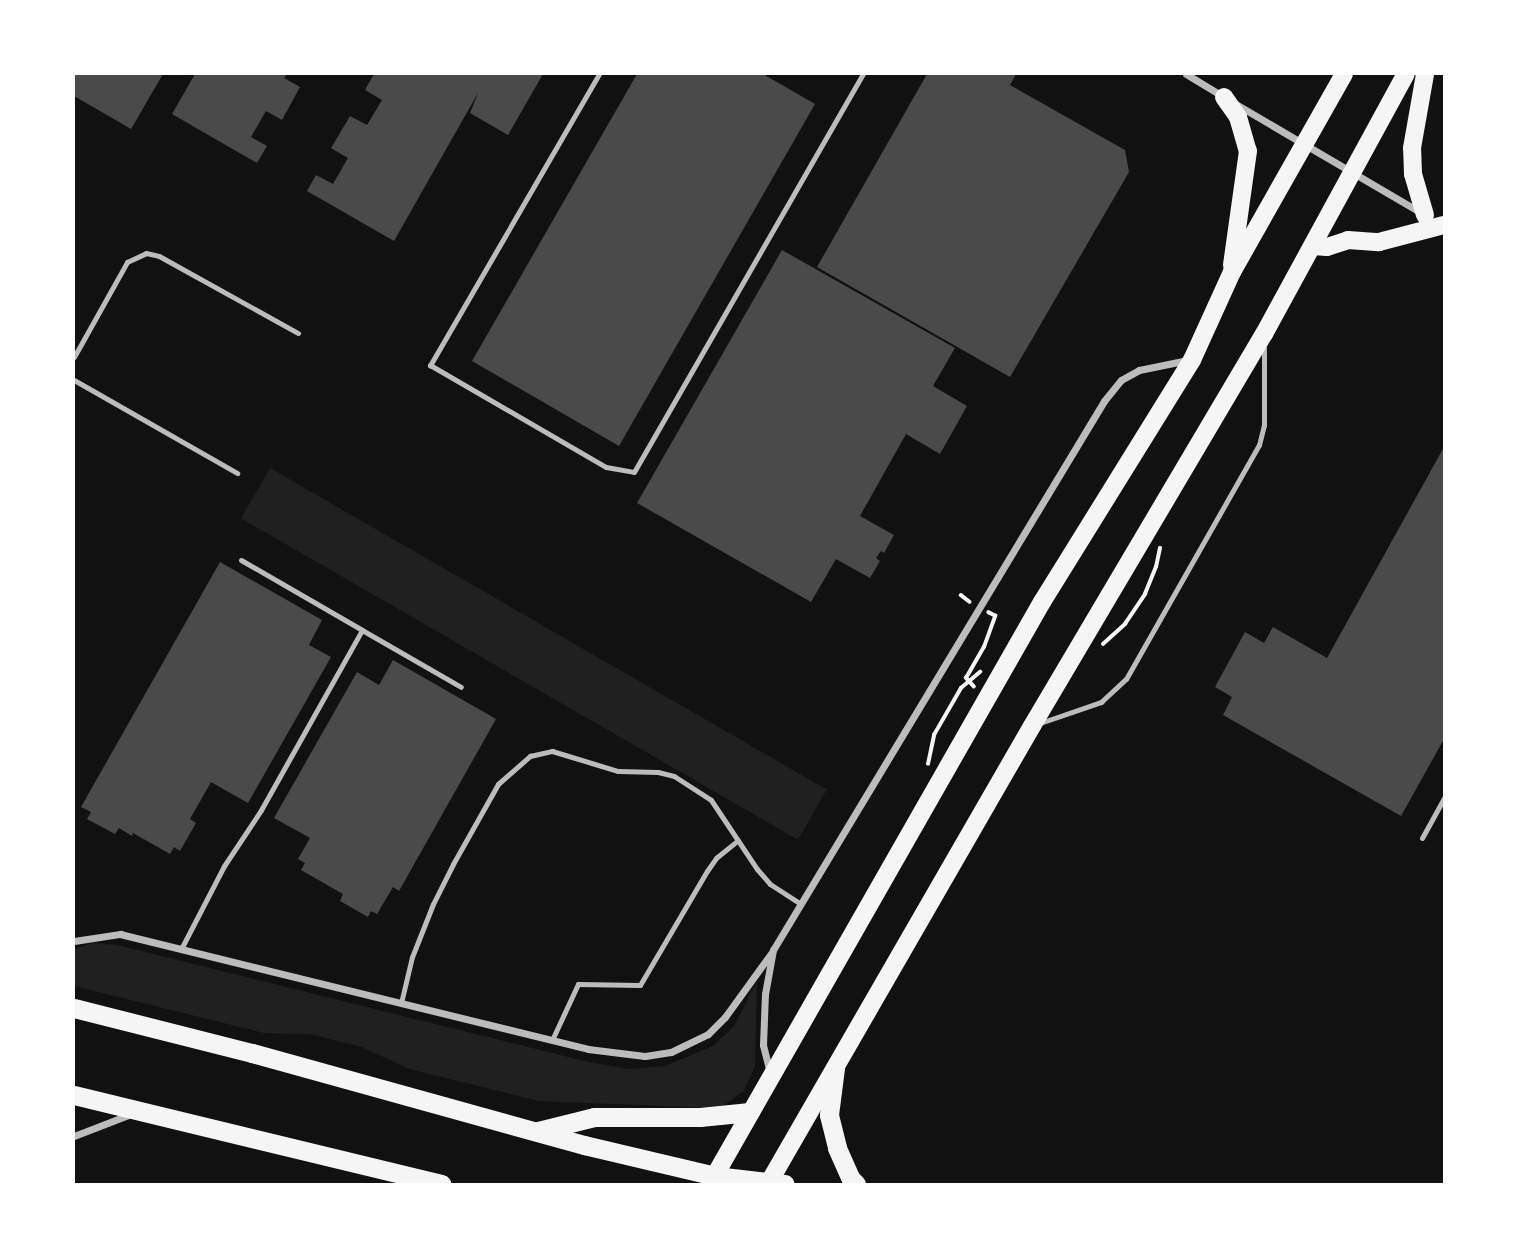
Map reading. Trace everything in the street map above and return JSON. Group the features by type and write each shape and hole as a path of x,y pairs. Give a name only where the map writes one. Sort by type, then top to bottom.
{"highway":[{"path":"74,1008 252,1053 713,1180 774,1184"},
{"path":"835,1068 829,1115 837,1147 850,1179 856,1185"},
{"path":"74,1095 407,1181 441,1185"},
{"path":"533,1132 594,1117 700,1117 750,1112"}],"main road":[{"path":"713,1180 1042,601 1192,360 1232,272 1344,74"},
{"path":"774,1184 835,1068 1032,726 1264,334 1406,74"},
{"path":"1424,215 1413,174 1412,148 1425,74"},
{"path":"1224,97 1238,117 1248,151 1232,272"},
{"path":"1313,246 1327,247 1348,240 1379,242 1444,225"}],"street":[{"path":"1186,74 1444,225"},
{"path":"74,941 120,934 622,1055 671,1052 692,1044 725,1017 773,950 1104,401 1121,380 1139,370 1192,360"},
{"path":"771,1077 763,1045 765,994 773,950"},
{"path":"74,1136 138,1111"}],"lane":[{"path":"599,74 430,365 606,467 634,472 863,74"},
{"path":"74,357 127,262 146,253 159,256 298,333"},
{"path":"1032,726 1101,702 1126,679 1259,445 1264,425 1264,334"},
{"path":"74,380 237,473"},
{"path":"242,560 461,687"},
{"path":"181,949 224,866 261,810 362,630"},
{"path":"401,1003 412,957 433,904 453,864 498,784 530,756 552,751 570,754 618,771 658,772 674,776 711,800 770,884 801,904"},
{"path":"1422,838 1444,798"},
{"path":"552,1040 578,984 640,985 706,871 716,858 738,840"}],"path":[{"path":"961,595 995,617 984,647 967,678 974,686 966,697"}],"shaded area":[{"path":"270,468 827,790 798,840 241,518"},
{"path":"93,943 117,945 584,1061 628,1069 665,1066 713,1046 734,1026 757,981 755,1066 744,1091 723,1106 713,1108 539,1101 409,1069 362,1047 310,1034 264,1033 74,986 74,949"}],"building":[{"path":"74,74 163,74 131,129 74,96"},
{"path":"195,74 287,74 284,78 300,87 282,120 266,111 251,137 267,146 257,163 172,114"},
{"path":"374,74 543,74 508,135 470,113 478,93 394,241 307,191 316,175 333,184 348,158 331,148 350,116 367,125 382,100 365,90"},
{"path":"637,74 763,74 815,104 619,446 472,361"},
{"path":"927,74 1016,74 1010,85 1125,150 1129,172 1010,377 817,267"},
{"path":"782,250 955,348 933,386 967,406 940,454 906,434 860,516 894,535 884,553 881,551 876,558 880,561 870,578 836,559 811,602 637,503"},
{"path":"1444,447 1444,739 1401,816 1223,715 1232,697 1215,687 1245,632 1264,643 1273,627 1327,658"},
{"path":"220,562 322,620 309,645 331,657 248,803 211,782 190,819 196,823 180,851 174,847 170,854 133,833 132,836 119,828 115,834 87,819 91,812 81,807"},
{"path":"393,660 496,719 399,891 393,887 377,914 371,911 368,917 340,901 343,894 301,870 305,863 298,859 310,838 274,818 357,672 379,685"}]}
